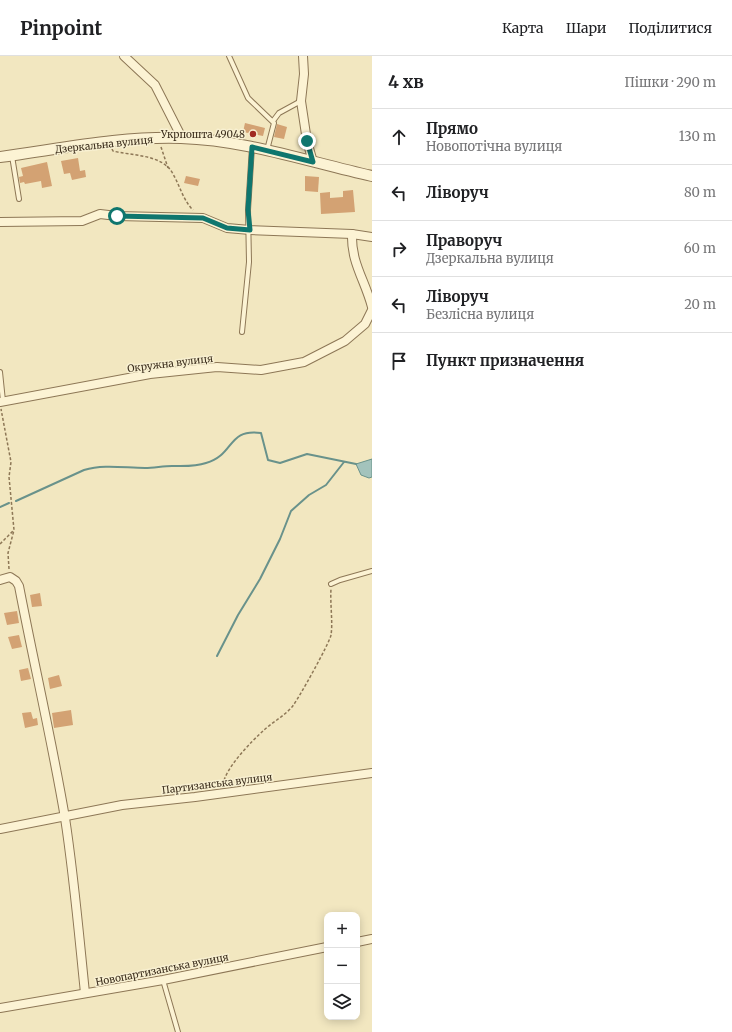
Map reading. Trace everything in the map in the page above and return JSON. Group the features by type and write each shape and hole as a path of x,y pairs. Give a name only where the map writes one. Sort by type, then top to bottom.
{"street":[{"path":"124,56 155,85 182,138"},
{"path":"303,56 304,74 301,101 307,141 313,162"},
{"name":"Дзеркальна вулиця","path":"0,157 107,142 158,138 182,138 267,150 372,176"},
{"path":"0,222 25,220 82,220 100,214 117,216 203,218 227,228 352,234 372,237"},
{"name":"Окружна вулиця","path":"1,402 150,374 217,367 261,370 304,362 345,341 366,324 372,308 368,293 357,270 351,249 352,234"},
{"path":"0,580 10,578 16,581 19,586 55,762 64,816 78,918 85,993"},
{"name":"Партизанська вулиця","path":"0,829 122,805 372,773"},
{"path":"360,941 372,939"},
{"name":"Новопартизанська вулиця","path":"0,1008 163,980 324,948"}],"lane":[{"path":"229,56 248,98 274,123 267,150"},
{"path":"273,121 279,113 301,101"},
{"path":"242,332 249,262 250,230 248,210 252,147"},
{"path":"12,156 18,199"},
{"path":"0,372 1,402"},
{"path":"331,584 372,571"},
{"path":"163,980 178,1032"}],"path":[{"path":"158,138 168,168"},
{"path":"107,142 113,151 160,161 172,172 187,204 203,218"},
{"path":"1,402 11,462 9,477 14,530 8,553 10,578"},
{"path":"0,544 14,530"},
{"path":"222,793 224,778 237,759 263,731 292,706 318,661 327,649 332,635 331,584"}],"water":[{"path":"372,459 372,477 369,478 361,475 356,464"}],"building":[{"path":"245,123 265,128 263,136 243,132"},
{"path":"277,124 287,127 284,139 274,137"},
{"path":"78,158 80,171 85,170 86,177 72,180 70,173 64,174 61,161"},
{"path":"47,162 52,186 42,188 41,181 25,184 24,182 20,183 19,177 23,176 21,168"},
{"path":"186,176 200,179 198,186 184,183"},
{"path":"305,176 319,177 318,192 305,191"},
{"path":"353,190 355,212 321,214 320,193 330,192 330,198 343,197 343,191"},
{"path":"40,593 42,606 32,607 30,595"},
{"path":"17,611 19,623 7,625 4,613"},
{"path":"19,635 22,647 12,649 8,637"},
{"path":"28,668 31,679 21,681 19,670"},
{"path":"59,675 62,686 50,689 48,678"},
{"path":"71,710 73,725 54,728 52,713"},
{"path":"31,712 33,719 37,718 38,725 25,728 22,713"}],"waterway":[{"path":"16,501 84,470 92,468 148,468 193,466 202,464 215,459 222,454 236,438 242,434 250,433 261,433 268,460 280,463 307,454 356,464"},
{"path":"217,656 238,615 260,579 280,539 291,511 309,495 326,485 344,462"},
{"path":"0,507 9,503"}],"place":[{"name":"Укрпошта 49048","path":"253,134"}],"route":[{"path":"117,216 203,218 227,228 250,230 248,210 252,147 313,162 307,141"}]}
